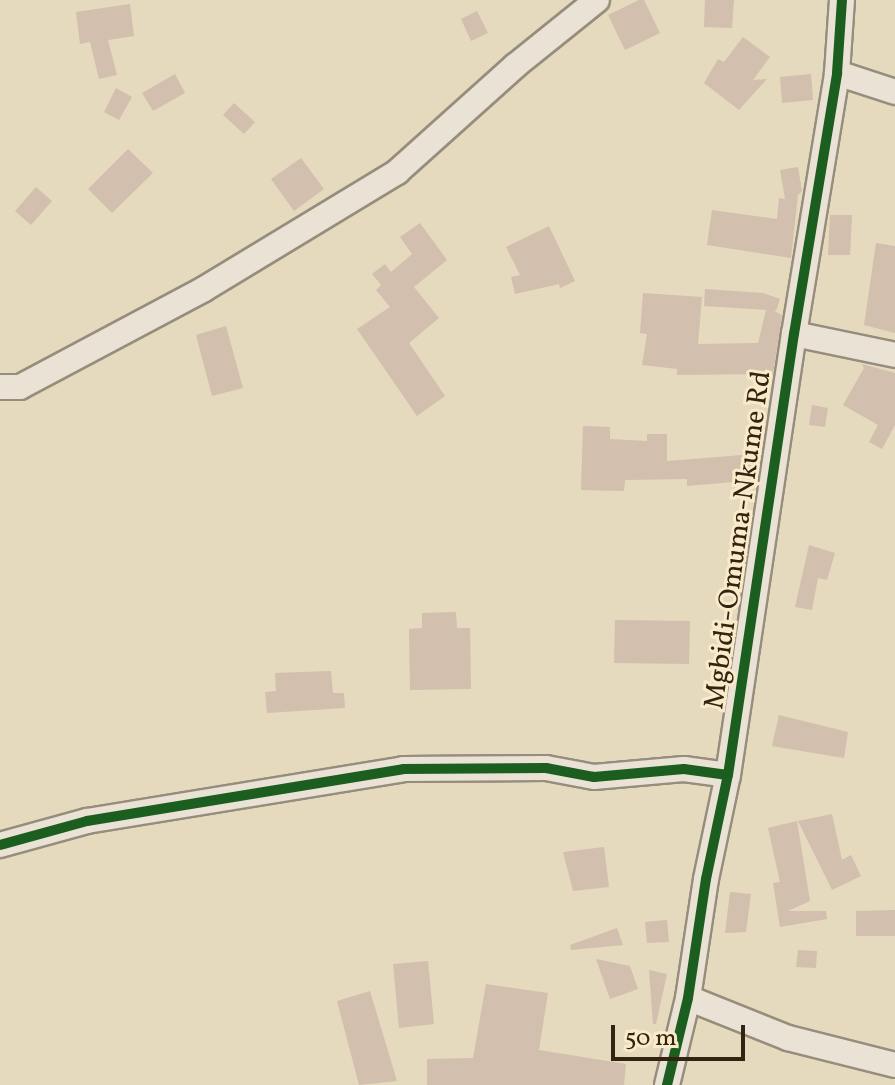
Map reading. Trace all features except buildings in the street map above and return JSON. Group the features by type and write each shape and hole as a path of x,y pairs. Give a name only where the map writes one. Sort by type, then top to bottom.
{"street":[{"path":"0,387 20,387 204,289 397,172 515,66 597,0"},
{"name":"Mgbidi-Omuma-Nkume Rd","path":"667,1085 688,998 706,879 728,775 794,334 837,73 842,0"},
{"path":"837,73 895,92"},
{"path":"794,334 895,355"},
{"path":"0,845 87,821 403,769 546,768 594,777 684,769 728,775"},
{"path":"688,998 788,1038 895,1065"}],"cycle path":[{"path":"667,1085 688,998 706,879 728,775 794,334 837,73 842,0"},
{"path":"0,845 87,821 403,769 546,768 594,777 684,769 728,775"}]}
